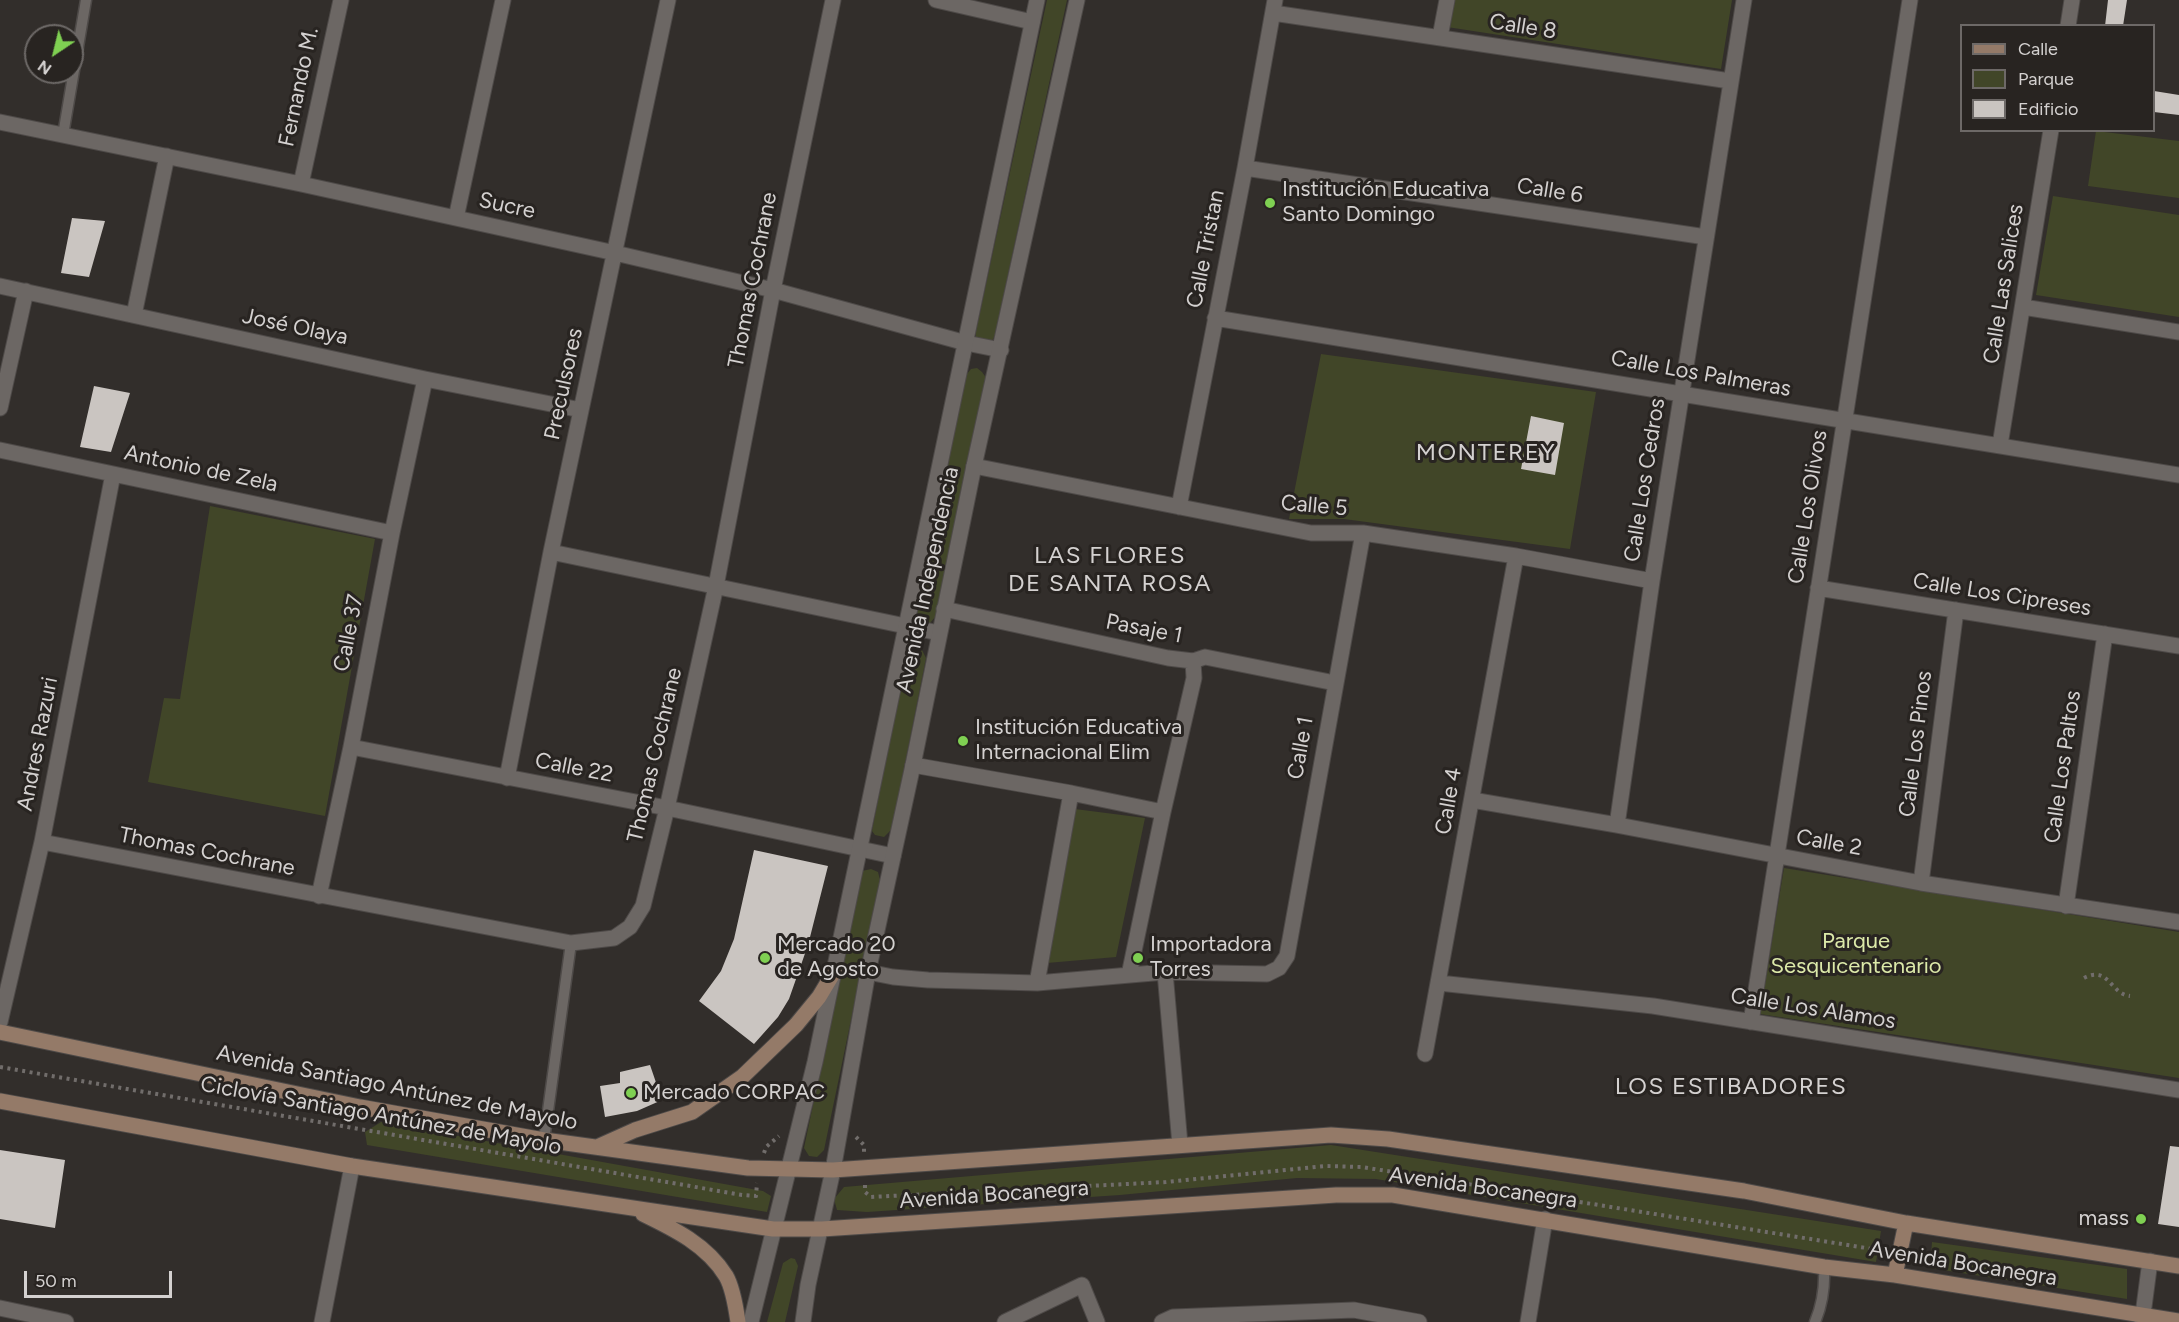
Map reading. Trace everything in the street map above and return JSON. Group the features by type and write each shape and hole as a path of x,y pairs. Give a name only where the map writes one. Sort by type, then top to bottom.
{"main road":[{"path":"596,1147 635,1130 692,1112 742,1077 796,1025 819,997 834,972"},
{"name":"Avenida Santiago Antúnez de Mayolo","path":"0,1032 360,1107 544,1140 748,1168 789,1168"},
{"path":"0,1101 352,1166 773,1229"},
{"name":"Avenida Bocanegra","path":"789,1168 833,1170 1331,1135 1388,1139 1743,1191 1906,1223 2179,1266"},
{"name":"Avenida Bocanegra","path":"773,1229 822,1229 1336,1195 1393,1195 1824,1267 1895,1275 2143,1319 2179,1321"},
{"path":"630,1208 680,1232 710,1255 727,1277 738,1322"},
{"path":"1895,1275 1906,1223"}],"street":[{"name":"Fernando M.","path":"301,184 341,0"},
{"path":"456,218 504,0"},
{"name":"Preculsores","path":"507,778 550,552 668,0"},
{"name":"Thomas Cochrane","path":"42,842 571,943 614,938 630,927 643,906 716,586 773,290 833,0"},
{"path":"936,0 1032,21"},
{"name":"Avenida Independencia","path":"750,1322 815,1062 1037,0"},
{"name":"Avenida Independencia","path":"802,1322 808,1285 822,1229 868,972 974,466 1077,0"},
{"path":"1440,37 1447,0"},
{"name":"Calle Los Cedros","path":"1617,825 1652,581 1744,0"},
{"name":"Calle Los Olivos","path":"1751,1022 1910,0"},
{"path":"2068,24 2072,0"},
{"name":"Calle 8","path":"1274,6 1440,37 1730,81"},
{"name":"Calle Tristan","path":"1179,507 1274,6"},
{"name":"Sucre","path":"0,122 301,184 615,253 773,290 966,343 1001,350"},
{"name":"Calle Las Salices","path":"2000,445 2051,132"},
{"path":"134,315 167,156"},
{"name":"Calle 6","path":"1245,168 1706,237"},
{"name":"José Olaya","path":"0,286 425,379 581,410"},
{"path":"0,408 26,291"},
{"path":"2023,307 2179,332"},
{"name":"Calle Los Palmeras","path":"1215,318 2179,475"},
{"name":"Calle 37","path":"320,896 425,379"},
{"name":"Antonio de Zela","path":"0,450 392,533"},
{"name":"Calle 5","path":"974,466 1311,533 1363,533 1516,556 1652,581"},
{"name":"Andres Razuri","path":"0,1022 42,842 113,474"},
{"name":"Calle 1","path":"1165,972 1267,974 1279,969 1287,956 1363,533"},
{"path":"550,552 939,633"},
{"name":"Calle 4","path":"1425,1054 1516,556"},
{"name":"Calle Los Cipreses","path":"1818,588 2179,646"},
{"name":"Pasaje 1","path":"944,609 1168,658 1193,661 1205,657 1335,683"},
{"name":"Calle Los Pinos","path":"1921,883 1956,610"},
{"name":"Calle Los Paltos","path":"2066,906 2105,634"},
{"path":"1129,975 1194,678 1193,661"},
{"name":"Calle 22","path":"351,747 667,808 893,856"},
{"path":"913,765 1163,812"},
{"path":"1037,983 1071,793"},
{"name":"Calle 2","path":"1472,800 1921,883 2179,922"},
{"path":"868,972 928,980 1037,983 1165,972 1180,1145"},
{"name":"Calle Los Alamos","path":"1439,983 1653,1006 2179,1090"},
{"path":"322,1322 352,1166"},
{"path":"1528,1322 1545,1219"},
{"path":"2143,1319 2150,1261"},
{"path":"1005,1322 1082,1285 1096,1322"},
{"path":"0,1308 66,1322"},
{"path":"1162,1322 1173,1317 1354,1310 1420,1322"}],"lane":[{"path":"63,135 86,0"},
{"path":"544,1140 571,943"},
{"path":"1815,1322 1822,1306 1825,1287 1824,1267"}],"path":[{"path":"2084,978 2091,974 2102,975 2124,995 2130,996"},
{"name":"Ciclovía Santiago Antúnez de Mayolo","path":"0,1067 756,1196"}],"green space":[{"path":"1047,0 1067,0 995,335 992,341 976,339 976,331"},
{"path":"1452,0 1732,0 1721,69 1447,27"},
{"path":"2096,132 2179,141 2179,198 2088,186"},
{"path":"2053,196 2179,215 2179,317 2036,295"},
{"path":"1321,354 1596,392 1570,549 1344,519 1289,519"},
{"path":"977,368 987,379 936,616 930,623 923,624 915,615 966,375 971,369"},
{"path":"210,506 375,539 325,816 148,782 164,698 180,699"},
{"path":"915,649 922,650 926,658 892,829 884,837 875,835 872,831 905,658"},
{"path":"1075,809 1145,818 1116,957 1047,963"},
{"name":"Parque Sesquicentenario","path":"1784,868 2179,932 2179,1078 1760,1014"},
{"path":"871,869 878,872 880,880 824,1150 817,1157 809,1156 804,1148 862,871"},
{"path":"381,1122 763,1191 771,1196 767,1212 367,1145 365,1132"},
{"path":"1331,1145 1881,1231 1876,1262 1376,1179 1297,1178 1120,1195 867,1212 837,1210 834,1199 844,1187"},
{"path":"1932,1242 2127,1269 2127,1299 1930,1268"},
{"path":"791,1258 795,1259 798,1266 785,1322 767,1322 783,1263"}],"building":[{"path":"2108,0 2127,0 2123,24 2105,24"},
{"path":"2155,91 2179,95 2179,115 2155,112"},
{"path":"72,218 105,221 89,277 61,273"},
{"path":"94,386 130,393 111,452 80,447"},
{"path":"1531,416 1564,423 1555,475 1521,469"},
{"name":"Mercado 20 de Agosto","path":"754,850 828,866 808,945 789,999 778,1017 754,1044 699,1001 721,971 734,939"},
{"name":"Mercado CORPAC","path":"650,1065 662,1100 637,1111 605,1117 600,1086 620,1083 620,1072"},
{"path":"2170,1146 2179,1147 2179,1227 2158,1224"},
{"path":"0,1150 65,1160 55,1228 0,1219"}],"place":[{"name":"Institución Educativa Santo Domingo","path":"1270,203"},
{"name":"Institución Educativa Internacional Elim","path":"963,741"},
{"name":"Mercado 20 de Agosto","path":"765,958"},
{"name":"Importadora Torres","path":"1138,958"},
{"name":"Mercado CORPAC","path":"631,1093"},
{"name":"mass","path":"2141,1219"}],"district":[{"name":"MONTEREY","path":"1486,453"},
{"name":"LAS FLORES DE SANTA ROSA","path":"1110,570"},
{"name":"LOS ESTIBADORES","path":"1731,1087"}]}
